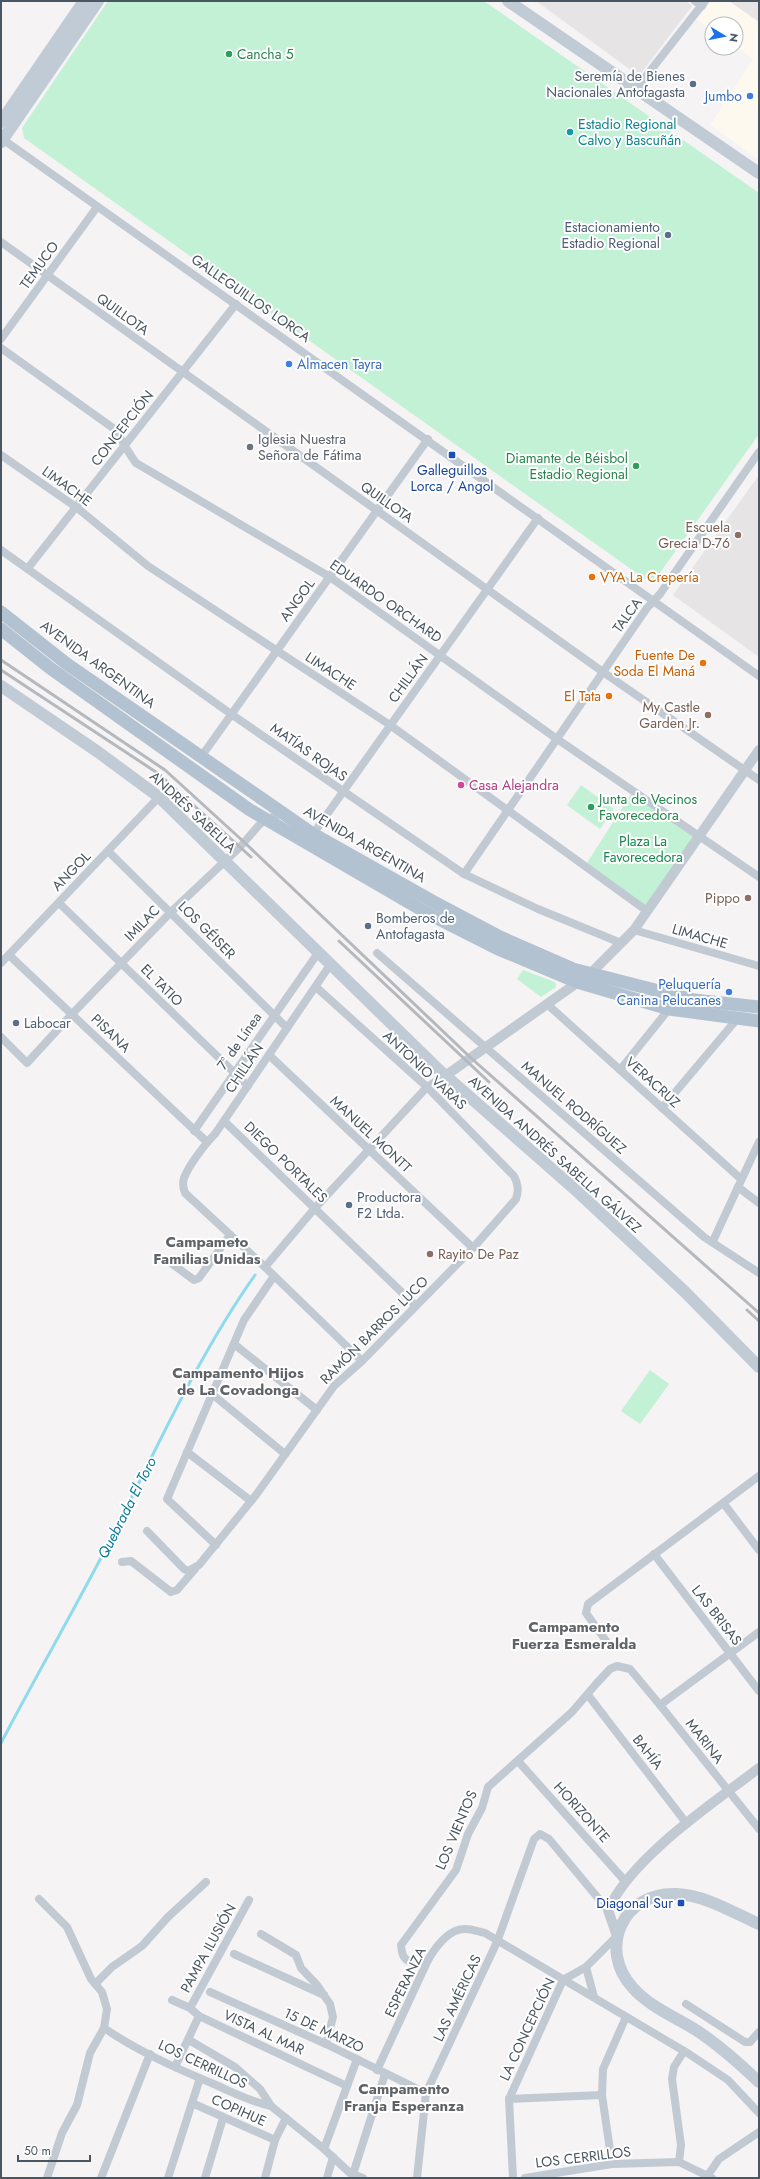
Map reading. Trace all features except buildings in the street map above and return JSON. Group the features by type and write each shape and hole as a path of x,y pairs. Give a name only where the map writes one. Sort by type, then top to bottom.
{"main road":[{"path":"1,122 84,1"},
{"path":"2,140 98,1"},
{"path":"508,1 759,173"},
{"name":"AVENIDA ARGENTINA","path":"1,612 67,664 313,834 432,901 500,937 573,969 694,1000 759,1007"},
{"name":"AVENIDA ARGENTINA","path":"1,630 56,672 206,780 266,819 427,913 496,948 577,982 669,1009 759,1021"},
{"name":"ANDRÉS SABELLA","path":"1,686 98,752 159,797 330,965"},
{"name":"AVENIDA ANDRÉS SABELLA GÁLVEZ","path":"330,965 445,1076 578,1192 685,1292 759,1367"},
{"path":"759,1924 691,1896 672,1894 646,1900 629,1913 617,1936 616,1950 618,1963 633,1988 646,2000 708,2038 759,2082"}],"street":[{"path":"636,89 704,4 695,1"},
{"name":"GALLEGUILLOS LORCA","path":"2,140 428,439 759,676"},
{"name":"TEMUCO","path":"1,339 97,207"},
{"name":"QUILLOTA","path":"1,242 182,373 603,672 759,780"},
{"name":"CONCEPCIÓN","path":"28,568 236,304"},
{"name":"EDUARDO ORCHARD","path":"1,348 113,428 121,438 124,447 136,463 330,577 441,654 557,739 759,877"},
{"name":"ANGOL","path":"201,757 428,439"},
{"name":"TALCA","path":"464,874 603,672 759,452"},
{"name":"LIMACHE","path":"1,455 76,507 148,566 276,652 390,725 646,912"},
{"name":"CHILLÁN","path":"313,834 538,518"},
{"name":"MATÍAS ROJAS","path":"1,550 231,714 464,874 538,909 621,943"},
{"path":"265,1267 315,1208 427,1088 591,973 634,930 759,750"},
{"name":"ANGOL","path":"1,963 159,797"},
{"name":"IMILAC","path":"1,1037 27,1063 121,963 266,819 283,814"},
{"name":"LOS GÉISER","path":"108,851 287,1028"},
{"name":"EL TATIO","path":"59,903 248,1086"},
{"name":"LIMACHE","path":"634,930 759,966"},
{"name":"7º de Línea","path":"194,1131 273,1015 318,953"},
{"name":"MANUEL RODRÍGUEZ","path":"377,953 704,1237 759,1273"},
{"name":"PISANA","path":"9,955 194,1131"},
{"name":"CHILLÁN","path":"230,1235 185,1193 182,1186 184,1178 207,1142 224,1121 330,965"},
{"name":"ANTONIO VARAS","path":"316,987 427,1088 514,1176"},
{"name":"VERACRUZ","path":"547,1004 662,1108 759,1203"},
{"path":"620,1070 669,1009"},
{"path":"662,1108 738,1019"},
{"name":"MANUEL MONTT","path":"269,1055 473,1248"},
{"name":"DIEGO PORTALES","path":"224,1121 416,1306"},
{"path":"194,1131 207,1142"},
{"path":"712,1241 759,1142"},
{"name":"RAMÓN BARROS LUCO","path":"122,1562 131,1561 171,1592 177,1590 216,1545 251,1501 334,1386 362,1361 473,1248 516,1199 518,1193 517,1183 514,1176"},
{"path":"167,1260 194,1280 199,1278 230,1235 362,1361"},
{"path":"216,1545 167,1499 244,1320 274,1276"},
{"path":"234,1344 317,1410"},
{"path":"212,1394 285,1454"},
{"path":"187,1452 251,1501"},
{"path":"609,1645 586,1613 588,1604 724,1504 759,1476"},
{"path":"724,1504 759,1550"},
{"path":"147,1531 184,1569 188,1571 195,1568"},
{"name":"LAS BRISAS","path":"654,1554 759,1692"},
{"path":"660,1705 759,1632"},
{"name":"LOS VIENTOS","path":"428,1960 418,1965 407,1962 402,1956 402,1944 456,1870 468,1834 482,1808 488,1787 588,1695 610,1669 616,1666 630,1670"},
{"name":"MARINA","path":"630,1670 660,1705 759,1829"},
{"name":"BAHÍA","path":"588,1695 687,1824"},
{"name":"HORIZONTE","path":"518,1761 625,1881"},
{"path":"617,1936 608,1910 615,1894 625,1881 648,1856 759,1768"},
{"name":"LAS AMÉRICAS","path":"417,2178 426,2093 497,1942 534,1839 540,1834 549,1839 608,1910"},
{"path":"95,1984 112,1966 142,1946 168,1917 206,1882"},
{"path":"39,1899 67,1927 95,1984 102,1992 107,2002 104,2028 90,2053 77,2105 62,2133 47,2178"},
{"name":"PAMPA ILUSIÓN","path":"190,2008 249,1900"},
{"name":"ESPERANZA","path":"353,2174 381,2072 428,1960 438,1944 456,1931 465,1928 485,1934 497,1942"},
{"path":"261,1934 296,1955 301,1968 317,1985 330,2004 333,2017 326,2044"},
{"name":"LA CONCEPCIÓN","path":"513,2178 509,2099 563,1980 586,1967 617,1936"},
{"path":"497,1942 594,1997 684,2051 728,2080 759,2113"},
{"path":"234,1954 324,1995"},
{"path":"586,1967 594,1997"},
{"name":"15 DE MARZO","path":"210,1992 326,2044 426,2093"},
{"name":"VISTA AL MAR","path":"172,2000 190,2008 199,2016 347,2086"},
{"path":"686,2004 745,2042 750,2042 759,2032"},
{"path":"175,2067 199,2016"},
{"path":"612,2164 602,2095 603,2070 626,2017"},
{"name":"LOS CERRILLOS","path":"104,2028 125,2042 175,2067 258,2103 271,2106"},
{"name":"LOS CERRILLOS","path":"189,2040 235,2067 260,2089 271,2106 353,2174 363,2178"},
{"path":"678,2162 681,2145 672,2079 674,2067 684,2051"},
{"path":"101,2178 150,2054"},
{"path":"324,2149 357,2059"},
{"path":"168,2178 200,2078"},
{"path":"509,2099 602,2095"},
{"name":"COPIHUE","path":"192,2103 275,2140"},
{"path":"205,2178 223,2118"},
{"path":"264,2178 275,2140 286,2118"},
{"path":"710,2176 719,2159 759,2132"},
{"path":"327,2178 333,2157"},
{"name":"LOS CERRILLOS","path":"525,2178 612,2164 678,2162 710,2176"}],"shaded area":[{"path":"536,1 686,1 692,6 639,76"},
{"path":"711,1 729,1 759,22 759,160 710,125 753,59 744,53 744,16 704,16 704,25 697,20"},
{"path":"729,1 759,1 759,22"},
{"name":"Escuela Grecia D-76","path":"759,475 759,657 673,595"}],"green space":[{"path":"108,1 484,1 759,193 759,434 652,584 24,138 22,128"},
{"name":"Junta de Vecinos Favorecedora","path":"581,785 614,809 600,829 567,805"},
{"name":"Plaza La Favorecedora","path":"633,791 699,837 647,911 585,866"},
{"path":"523,970 555,982 556,987 541,997 517,979"},
{"path":"650,1370 669,1384 640,1424 621,1411"}],"waterway":[{"name":"Quebrada El Toro","path":"1,1743 103,1554 199,1366 235,1304 255,1275"}],"railway":[{"path":"1,660 165,770 244,842 471,1058 759,1313"},
{"path":"1,670 159,774 251,857"},
{"path":"339,941 489,1082"},
{"path":"747,1310 759,1321"}],"place":[{"name":"Cancha 5","path":"229,54"},
{"name":"Seremía de Bienes Nacionales Antofagasta","path":"693,84"},
{"name":"Jumbo","path":"750,96"},
{"name":"Estadio Regional Calvo y Bascuñán","path":"570,132"},
{"name":"Estacionamiento Estadio Regional","path":"668,235"},
{"name":"Almacen Tayra","path":"289,364"},
{"name":"Iglesia Nuestra Señora de Fátima","path":"250,447"},
{"name":"Galleguillos Lorca / Angol","path":"452,455"},
{"name":"Diamante de Béisbol Estadio Regional","path":"636,466"},
{"name":"Escuela Grecia D-76","path":"738,535"},
{"name":"VYA La Crepería","path":"592,577"},
{"name":"Fuente De Soda El Maná","path":"703,663"},
{"name":"El Tata","path":"609,696"},
{"name":"My Castle Garden Jr.","path":"708,715"},
{"name":"Casa Alejandra","path":"461,785"},
{"name":"Junta de Vecinos Favorecedora","path":"591,807"},
{"name":"Pippo","path":"748,898"},
{"name":"Bomberos de Antofagasta","path":"368,926"},
{"name":"Peluquería Canina Pelucanes","path":"729,992"},
{"name":"Labocar","path":"16,1023"},
{"name":"Productora F2 Ltda.","path":"349,1205"},
{"name":"Rayito De Paz","path":"430,1254"},
{"name":"Diagonal Sur","path":"681,1903"}],"district":[{"name":"Campameto Familias Unidas","path":"207,1250"},
{"name":"Campamento Hijos de La Covadonga","path":"238,1382"},
{"name":"Campamento Fuerza Esmeralda","path":"574,1636"},
{"name":"Campamento Franja Esperanza","path":"404,2098"}]}
